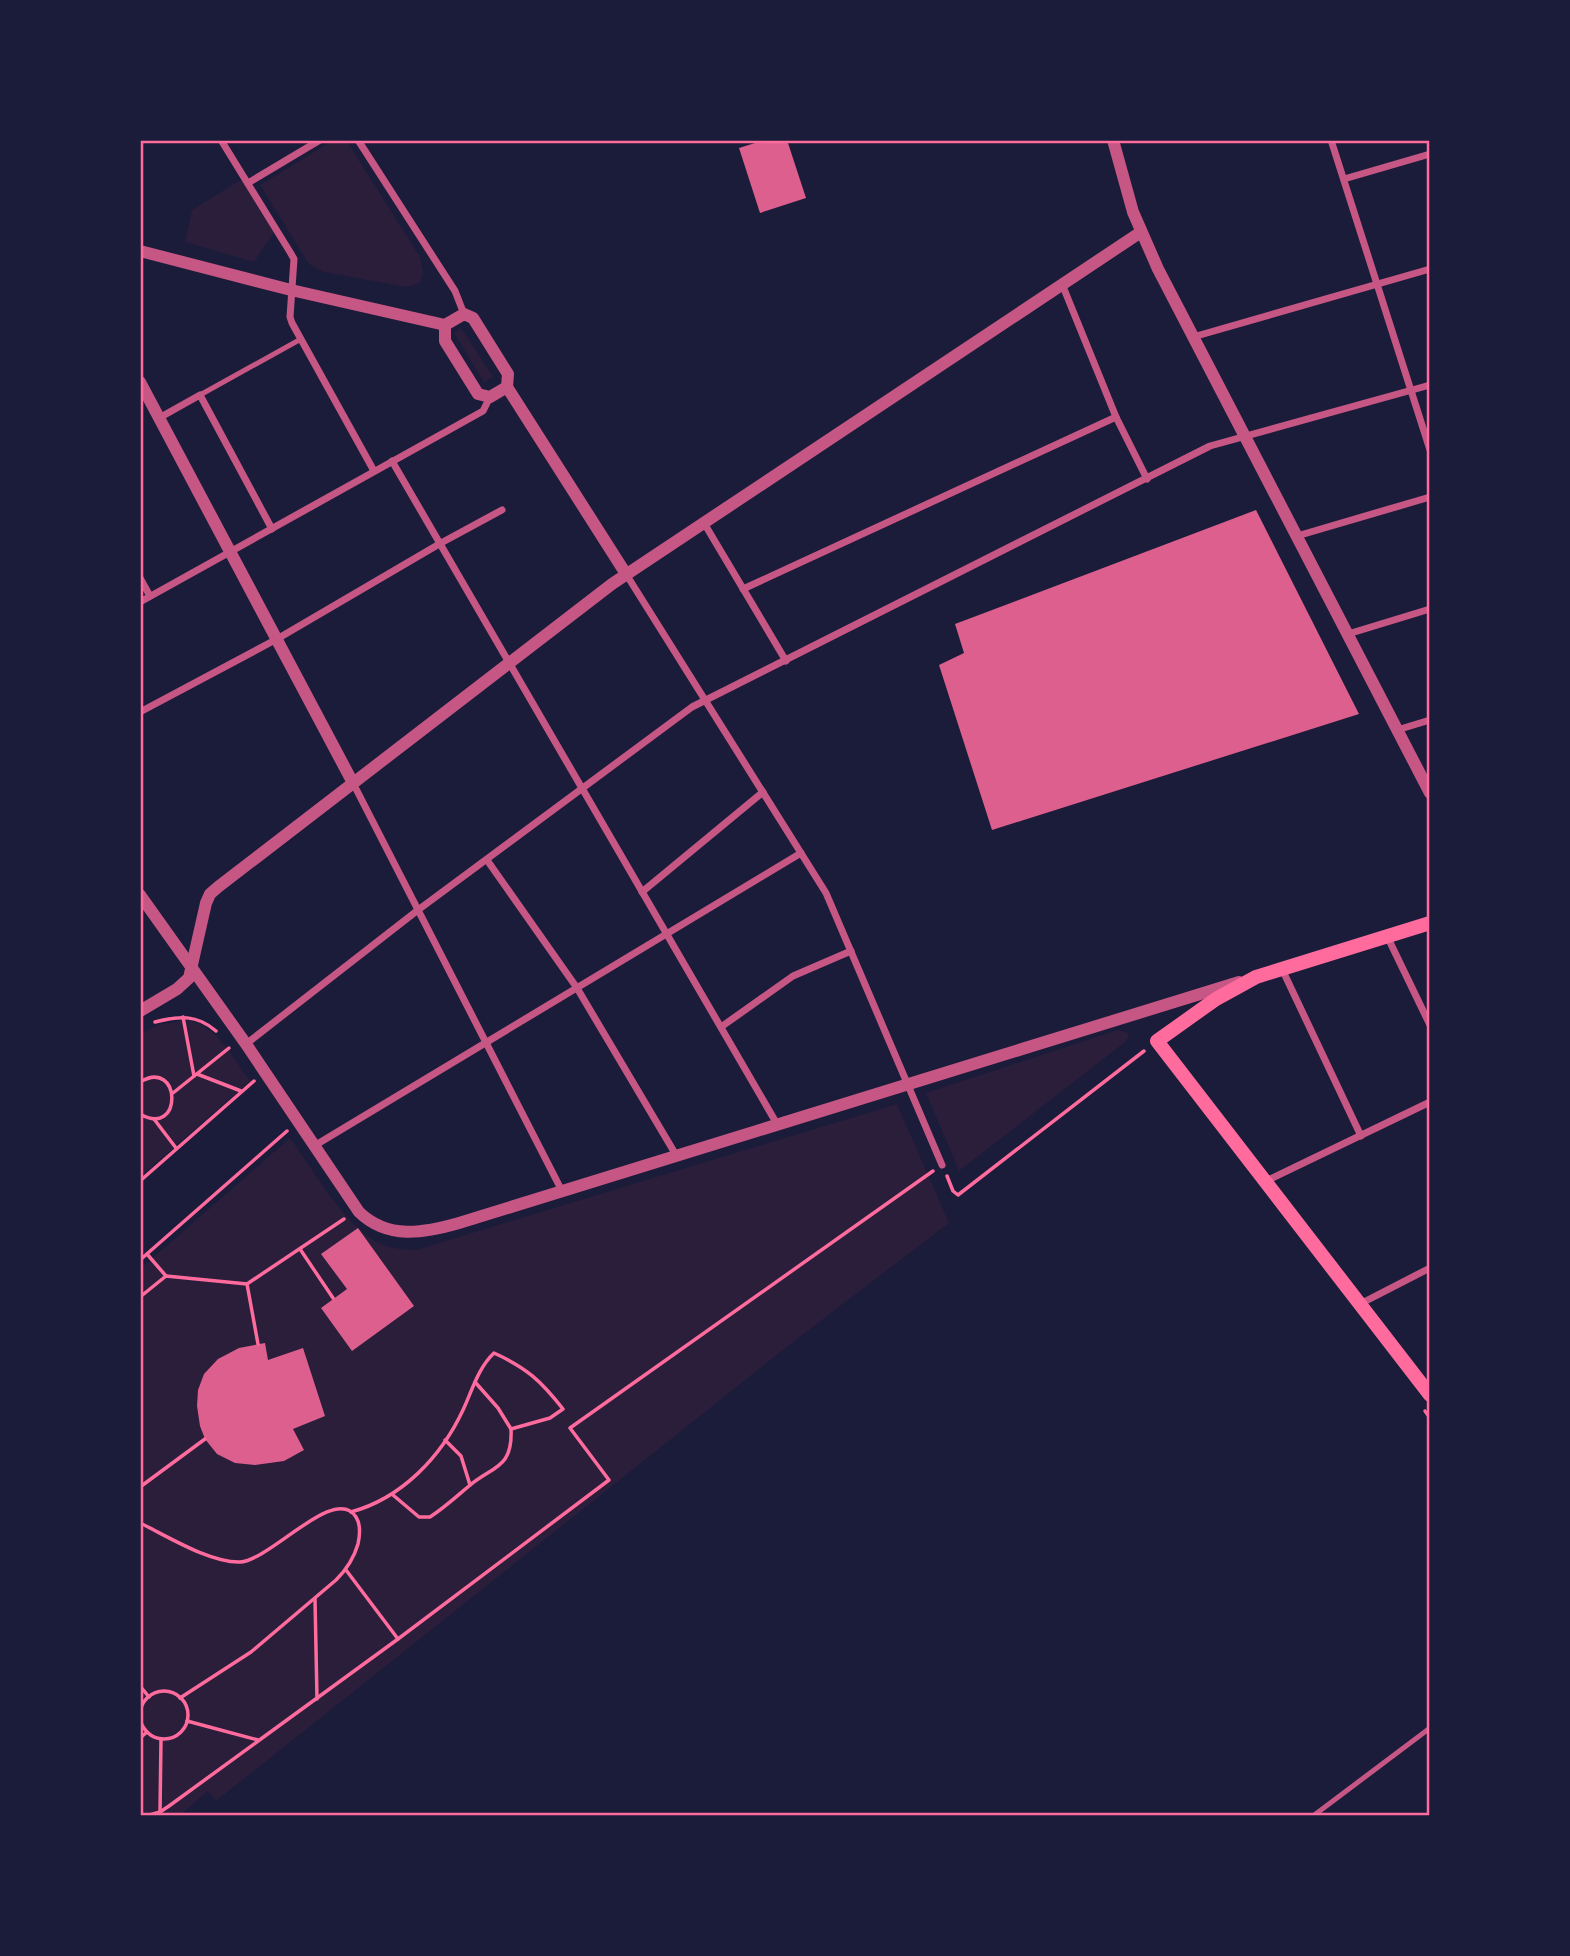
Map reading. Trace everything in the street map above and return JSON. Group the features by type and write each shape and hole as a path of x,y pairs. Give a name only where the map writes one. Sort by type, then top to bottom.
{"main road":[{"path":"1428,923 1256,976 1216,999 1157,1041 1430,1395"}],"street":[{"path":"221,140 294,259 290,317 374,471"},
{"path":"248,183 320,140"},
{"path":"359,140 455,291 464,314 473,318 508,374 507,387 826,893 942,1165"},
{"path":"1112,140 1126,192 1141,232 1430,793"},
{"path":"1331,140 1430,450"},
{"path":"1344,179 1430,154"},
{"path":"140,1011 183,985 189,978 210,894 626,574 1141,232"},
{"path":"140,251 291,290 445,325 464,314"},
{"path":"1193,337 1430,269"},
{"path":"1062,284 1116,417 1147,478"},
{"path":"445,325 445,341 478,394 490,397"},
{"path":"140,382 232,551 562,1191"},
{"path":"246,1044 418,910 682,713 1210,446 1430,385"},
{"path":"140,602 483,411 490,397 507,387"},
{"path":"159,418 200,395 272,529"},
{"path":"743,589 1116,417"},
{"path":"392,461 777,1124"},
{"path":"1297,536 1430,497"},
{"path":"140,712 277,639 502,510"},
{"path":"704,523 786,661"},
{"path":"140,578 150,596"},
{"path":"1348,634 1430,609"},
{"path":"1397,730 1430,720"},
{"path":"642,892 763,792"},
{"path":"314,1146 801,853"},
{"path":"487,860 577,988 676,1155"},
{"path":"140,895 246,1044 359,1212 373,1224 399,1232 429,1231 1256,976"},
{"path":"1387,936 1430,1025"},
{"path":"721,1027 793,976 852,951"},
{"path":"1282,968 1361,1136"},
{"path":"1266,1181 1430,1102"},
{"path":"1360,1304 1430,1268"}],"lane":[{"path":"200,395 301,339"},
{"path":"1313,1816 1430,1728"}],"path":[{"path":"183,1017 195,1075"},
{"path":"148,1024 183,1017 198,1019 218,1033"},
{"path":"173,1093 229,1048 224,1041"},
{"path":"146,1816 160,1812 317,1699 609,1480 570,1428 942,1165 953,1191 958,1195 1157,1041"},
{"path":"195,1075 242,1092"},
{"path":"140,1081 152,1078 163,1080 173,1093 169,1110 165,1115 154,1119"},
{"path":"140,1181 254,1081"},
{"path":"140,1114 154,1119 176,1149"},
{"path":"140,1260 288,1129"},
{"path":"147,1254 166,1276 247,1284 351,1215"},
{"path":"300,1249 334,1298"},
{"path":"140,1297 166,1276"},
{"path":"247,1284 258,1344"},
{"path":"140,1523 203,1553 241,1562 261,1555 324,1512 337,1508 351,1512 393,1495 427,1464 445,1440 463,1410 475,1382 494,1353 520,1365 546,1387 563,1409 550,1418 511,1429"},
{"path":"393,1495 419,1517 430,1517 447,1503 459,1498 470,1485 496,1469 506,1458 512,1443 511,1429 498,1408 475,1382"},
{"path":"140,1487 205,1439"},
{"path":"445,1440 461,1456 470,1485"},
{"path":"180,1698 251,1652 346,1570 359,1540 359,1523 351,1512"},
{"path":"346,1570 398,1639"},
{"path":"315,1599 317,1699"},
{"path":"140,1686 149,1697"},
{"path":"160,1691 167,1691 180,1698 187,1713 187,1721 180,1732 174,1737 161,1739 147,1732 140,1712 149,1697 160,1691"},
{"path":"187,1721 258,1740"},
{"path":"140,1738 147,1732"},
{"path":"160,1812 161,1739"}],"shaded area":[{"path":"334,140 346,140 420,257 423,272 420,283 406,287 324,272 309,264 260,185"},
{"path":"242,179 274,232 254,262 185,242 192,210"},
{"path":"461,328 493,377 484,382 454,333"},
{"path":"187,1020 198,1023 216,1035 250,1081 140,1177 140,1034 158,1025"},
{"path":"1118,1030 1128,1033 1129,1037 1124,1043 959,1171 926,1093"},
{"path":"897,1104 949,1223 788,1346 216,1801 208,1791 179,1816 140,1816 140,1269 290,1138 326,1191 358,1228 385,1246 416,1250"}],"building":[{"path":"765,140 787,140 806,198 760,213 739,148"},
{"path":"1256,510 1359,714 992,830 939,665 964,653 955,624"},
{"path":"358,1228 414,1306 352,1351 321,1308 347,1289 321,1254"},
{"path":"265,1343 268,1360 303,1348 325,1416 293,1429 304,1450 284,1461 255,1465 235,1463 217,1454 205,1439 197,1406 198,1390 204,1374 218,1359 239,1348"}]}
